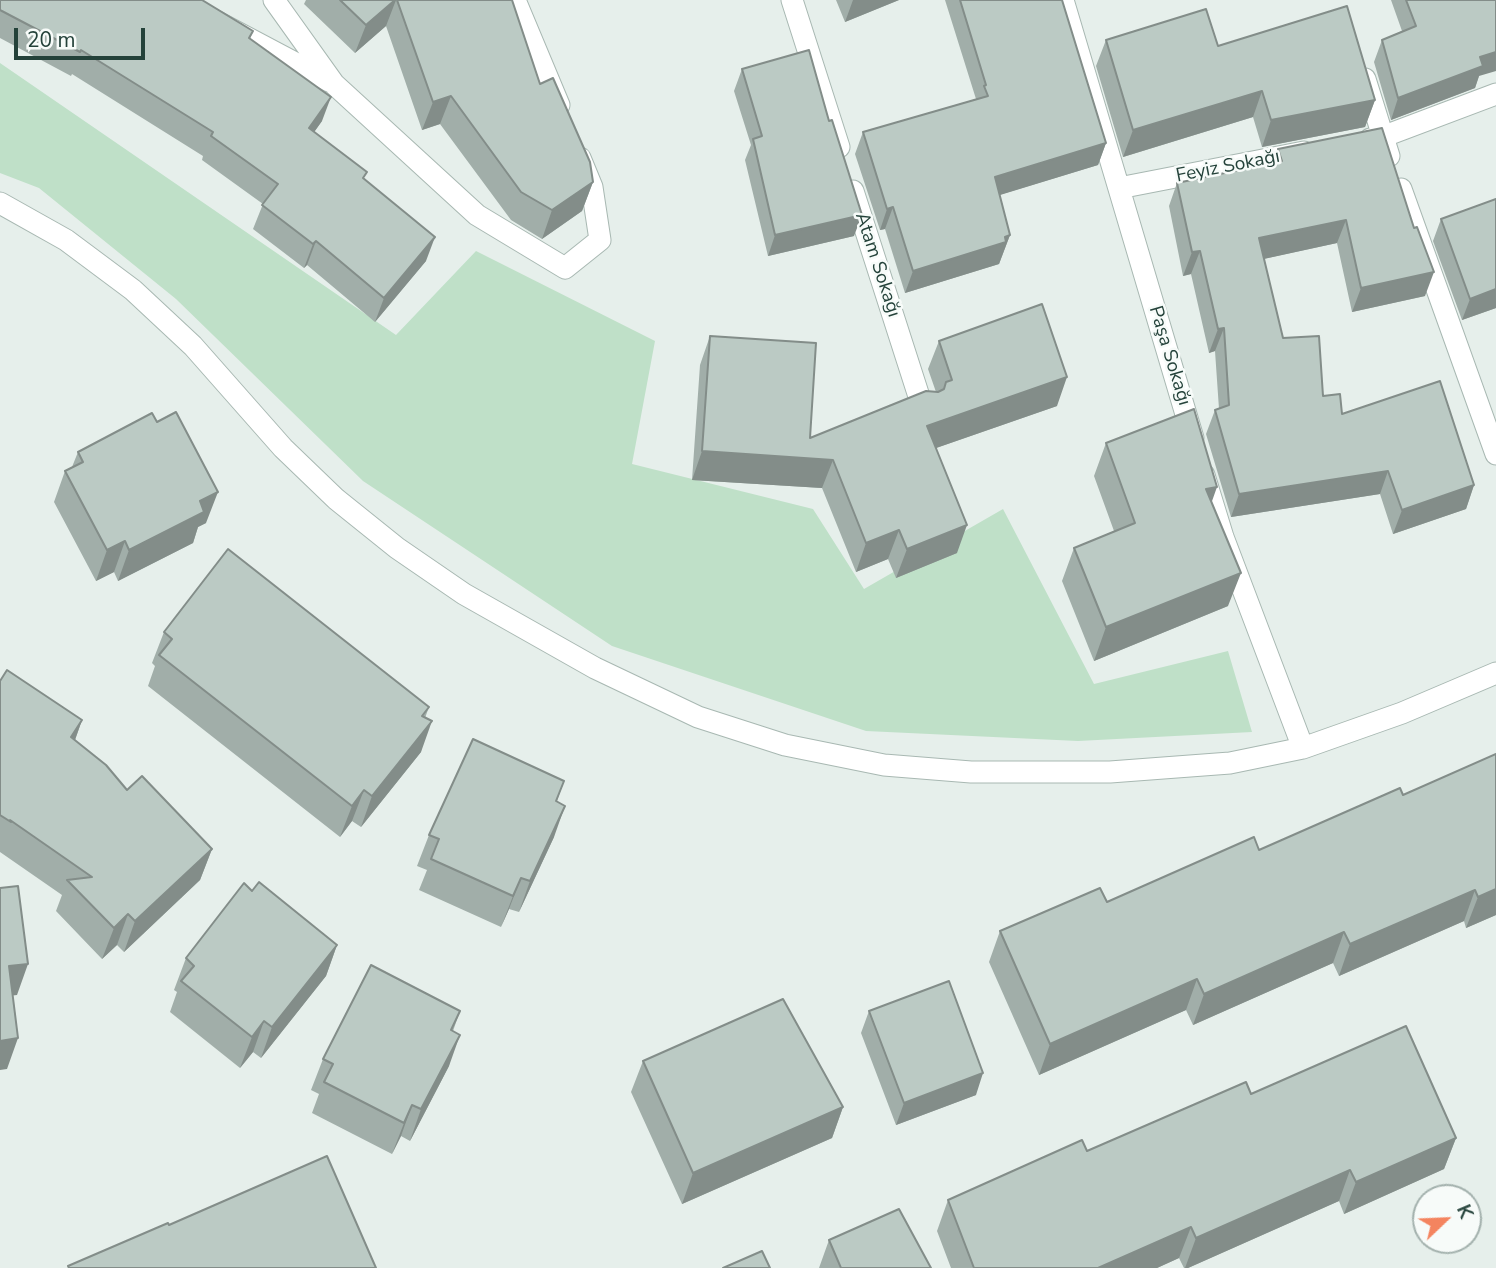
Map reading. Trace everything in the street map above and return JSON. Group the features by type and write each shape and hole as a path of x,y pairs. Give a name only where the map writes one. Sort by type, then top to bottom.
{"street":[{"path":"176,0 334,84"},
{"path":"274,0 334,84 477,215 565,268 600,240 592,187 515,0"},
{"name":"Atam Sokağı","path":"792,0 923,409"},
{"name":"Paşa Sokağı","path":"1063,0 1223,537 1303,748"},
{"path":"1359,59 1382,137 1496,454"},
{"path":"1356,142 1382,137 1496,94"},
{"name":"Feyiz Sokağı","path":"1119,188 1329,147"},
{"path":"0,203 66,240 133,290 192,346 283,447 336,499 397,548 464,594 595,668 698,717 785,745 884,765 971,772 1110,772 1230,764 1303,748 1402,713 1496,673"}],"green space":[{"path":"0,63 396,335 476,251 655,341 632,464 813,509 864,589 1003,509 1094,684 1228,651 1252,732 1078,741 866,731 612,646 363,481 176,299 39,188 0,173"}],"building":[{"path":"0,0 202,0 253,31 249,38 331,97 309,128 367,172 363,178 435,237 384,298 316,241 313,244 262,205 278,184 211,136 213,132 81,50 80,52 0,10"},
{"path":"340,0 395,0 366,25"},
{"path":"397,0 512,0 540,84 553,78 590,162 593,182 552,210 521,192 451,96 433,102"},
{"path":"960,0 1062,0 1106,143 995,177 1010,235 1005,237 1006,242 913,271 893,207 887,209 863,132 988,96"},
{"path":"1406,0 1496,0 1496,52 1480,57 1483,66 1398,98 1382,40 1416,26"},
{"path":"1347,6 1375,100 1271,120 1262,91 1133,130 1106,40 1206,9 1218,46"},
{"path":"809,50 829,121 832,120 862,215 775,235 753,139 762,136 742,69"},
{"path":"1382,128 1414,228 1417,227 1434,272 1361,288 1346,220 1259,238 1283,338 1319,336 1323,396 1340,394 1342,414 1440,381 1474,485 1402,510 1388,471 1239,494 1215,410 1229,405 1224,328 1218,329 1200,251 1192,252 1177,183 1282,161 1278,149"},
{"path":"1496,199 1496,289 1470,299 1441,219"},
{"path":"1042,304 1067,377 927,426 967,525 907,549 899,530 866,543 833,460 702,451 710,336 816,343 810,438 926,391 938,392 944,389 946,382 952,380 939,341"},
{"path":"1194,409 1217,487 1206,489 1241,573 1106,627 1074,548 1135,523 1106,443"},
{"path":"176,412 218,492 200,501 204,512 129,550 125,541 107,550 65,471 83,462 78,452 152,413 157,422"},
{"path":"228,549 429,707 422,716 432,721 372,796 364,790 352,806 159,655 172,639 164,632"},
{"path":"7,670 82,720 71,737 106,765 127,790 142,776 212,849 135,921 128,914 114,928 67,880 92,877 0,815 0,681"},
{"path":"473,739 564,781 556,801 565,806 530,881 521,878 513,896 431,859 439,839 429,835"},
{"path":"1496,754 1496,889 1478,897 1475,890 1350,944 1344,932 1204,994 1197,979 1050,1044 1000,931 1100,888 1107,902 1254,837 1259,850 1400,788 1403,795"},
{"path":"259,882 337,945 272,1027 264,1021 252,1037 181,981 194,966 186,958 244,883 252,891"},
{"path":"18,886 28,964 9,966 18,1038 0,1041 0,888"},
{"path":"371,965 460,1011 451,1030 460,1035 421,1109 412,1105 404,1123 324,1082 333,1064 323,1059"},
{"path":"949,981 983,1073 904,1103 869,1011"},
{"path":"783,999 843,1107 693,1173 643,1061"},
{"path":"1406,1026 1456,1138 1356,1182 1350,1170 1196,1238 1191,1227 1098,1268 974,1268 948,1200 1082,1140 1087,1151 1246,1082 1251,1094"},
{"path":"327,1156 376,1268 68,1266 168,1223 169,1225"},
{"path":"899,1209 931,1268 841,1268 829,1240"},
{"path":"762,1251 770,1268 723,1268"}]}
